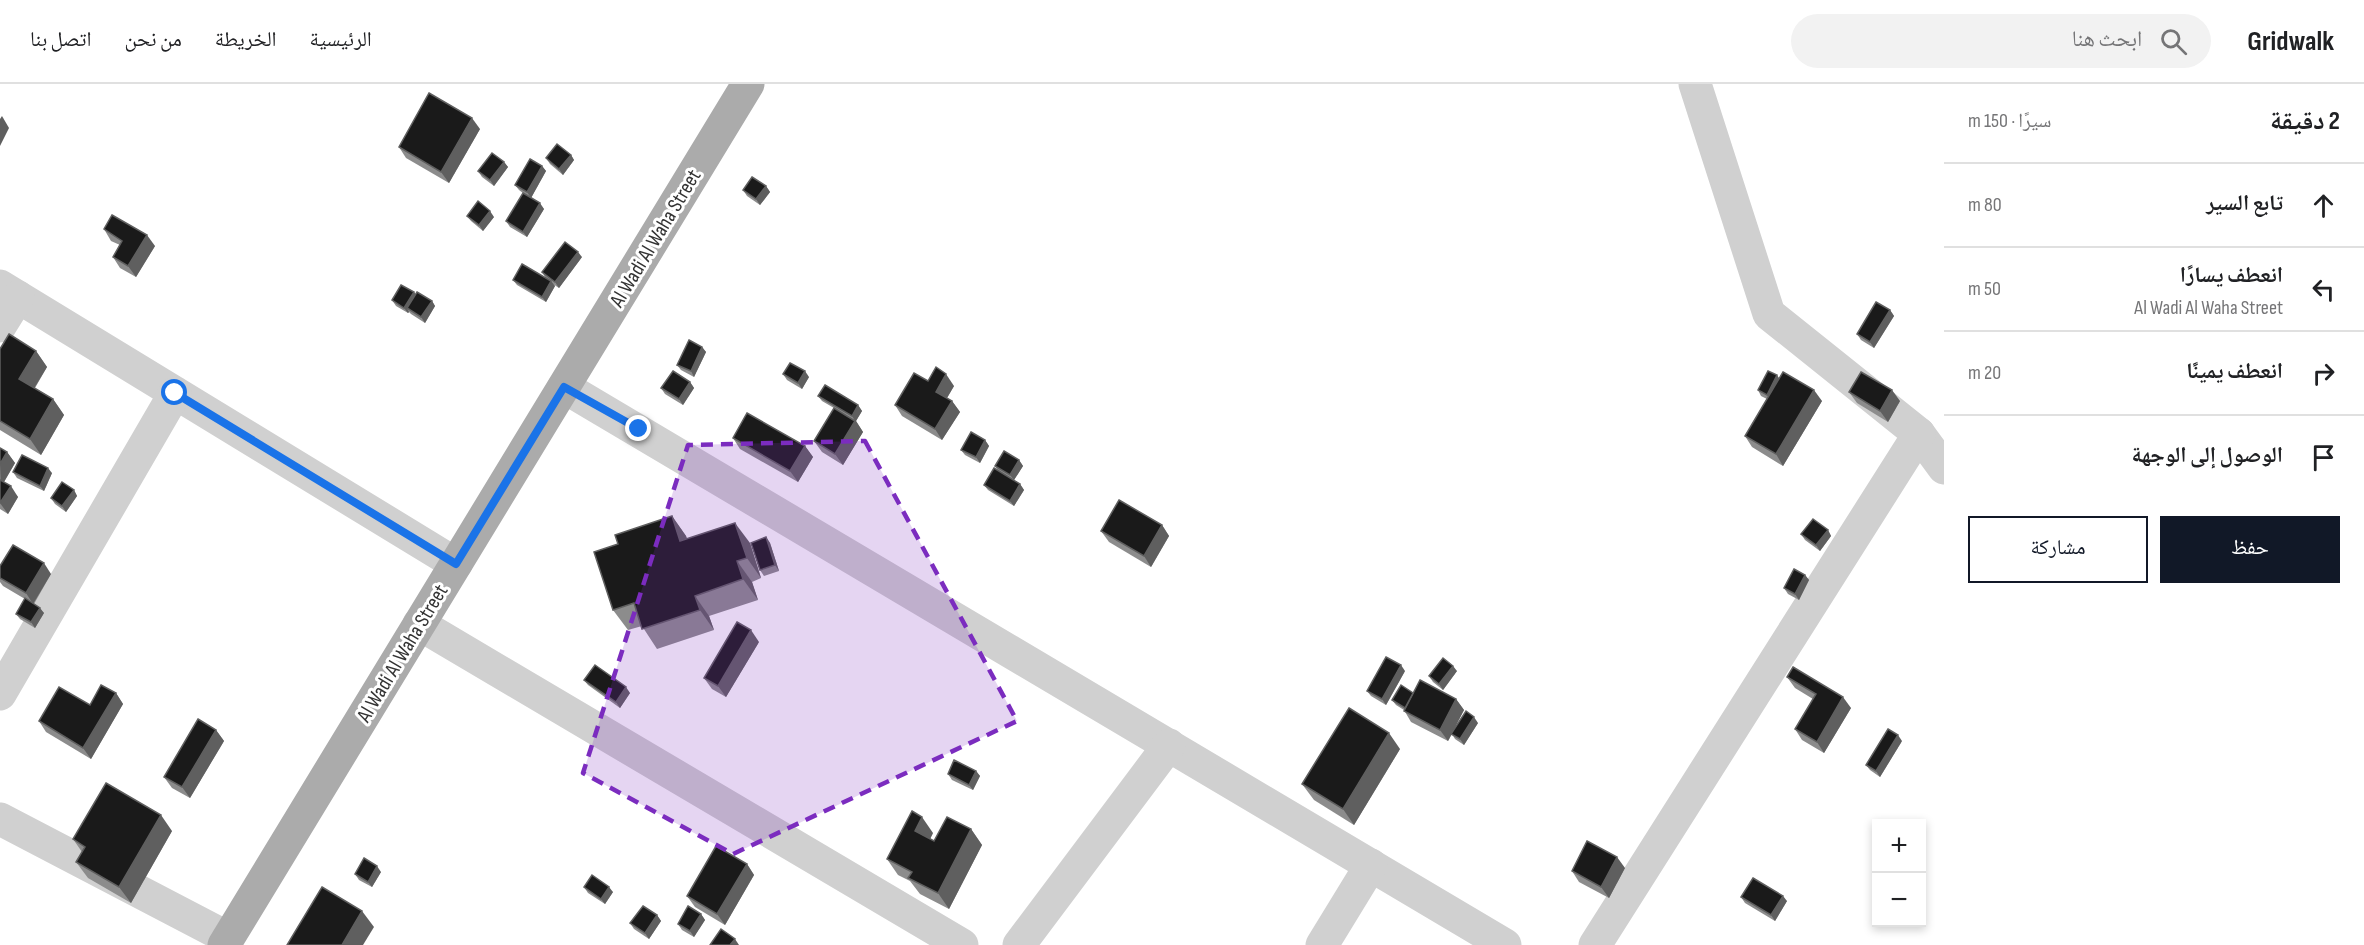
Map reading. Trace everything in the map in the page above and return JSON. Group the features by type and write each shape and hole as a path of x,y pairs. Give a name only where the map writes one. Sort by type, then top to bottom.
{"main road":[{"name":"Al Wadi Al Waha Street","path":"226,942 748,84"}],"street":[{"path":"1695,84 1769,314 1919,434 1944,468"},
{"path":"0,326 9,292 456,564"},
{"path":"564,387 1505,945"},
{"path":"0,694 175,393"},
{"path":"1595,945 1919,434"},
{"path":"419,624 962,945"},
{"path":"1019,945 1169,745"},
{"path":"0,819 226,942"},
{"path":"1322,945 1371,865"}],"highlighted area":[{"path":"865,441 1017,721 733,854 583,773 688,445"}],"building":[{"path":"429,93 472,118 441,172 399,147"},
{"path":"557,144 571,155 559,169 546,158"},
{"path":"492,153 504,162 490,180 478,171"},
{"path":"530,159 542,166 527,192 515,185"},
{"path":"752,177 766,186 756,199 743,190"},
{"path":"523,193 540,203 523,232 506,221"},
{"path":"478,201 490,211 479,225 467,216"},
{"path":"112,215 147,235 128,266 113,257 122,241 104,229"},
{"path":"565,242 578,252 555,282 542,272"},
{"path":"522,264 551,281 542,297 513,280"},
{"path":"401,285 414,292 404,308 392,300"},
{"path":"417,292 432,301 421,317 407,308"},
{"path":"1876,302 1890,310 1870,342 1857,334"},
{"path":"9,334 36,351 19,379 53,399 30,439 0,421 0,349"},
{"path":"689,340 702,347 691,371 677,365"},
{"path":"790,363 805,371 798,383 783,374"},
{"path":"936,367 946,374 936,392 952,401 935,429 895,405 914,373 928,381"},
{"path":"673,371 690,382 679,399 661,388"},
{"path":"1768,371 1777,375 1767,395 1758,390"},
{"path":"1783,372 1814,390 1776,454 1745,436"},
{"path":"1861,372 1892,390 1880,411 1849,392"},
{"path":"825,385 858,405 852,416 818,396"},
{"path":"834,408 855,421 835,454 814,441"},
{"path":"747,413 805,446 790,471 733,438"},
{"path":"971,432 985,440 976,457 961,450"},
{"path":"0,448 7,452 0,464"},
{"path":"1004,451 1019,460 1010,475 995,466"},
{"path":"22,455 48,468 40,486 13,472"},
{"path":"994,468 1020,484 1010,501 984,485"},
{"path":"0,480 11,486 0,503"},
{"path":"62,482 74,490 62,506 51,498"},
{"path":"1119,500 1162,525 1144,556 1101,531"},
{"path":"672,516 680,541 735,523 747,558 737,561 743,579 695,596 700,610 642,629 634,603 613,610 594,552 618,544 615,535"},
{"path":"1813,519 1828,530 1816,545 1801,534"},
{"path":"766,537 775,565 760,570 751,543"},
{"path":"13,545 44,563 26,593 0,578 0,566"},
{"path":"1794,569 1805,575 1795,594 1784,588"},
{"path":"25,598 40,608 31,622 16,614"},
{"path":"737,622 751,630 718,686 704,678"},
{"path":"1386,657 1401,665 1382,699 1367,691"},
{"path":"1443,658 1453,666 1439,684 1429,676"},
{"path":"595,665 626,687 616,702 584,680"},
{"path":"1793,667 1843,697 1817,742 1795,729 1816,694 1787,677"},
{"path":"1420,680 1456,699 1440,730 1404,711"},
{"path":"101,685 116,693 83,748 39,721 59,687 90,705"},
{"path":"1401,685 1413,693 1405,708 1392,700"},
{"path":"1349,708 1389,733 1343,809 1302,784"},
{"path":"1466,711 1474,717 1460,739 1451,734"},
{"path":"198,719 216,730 182,787 164,777"},
{"path":"1888,729 1898,735 1876,771 1866,765"},
{"path":"954,760 976,771 969,785 948,774"},
{"path":"106,783 161,815 119,887 76,862 85,847 73,839"},
{"path":"912,811 922,817 915,831 934,841 947,817 971,829 938,893 908,878 912,872 887,859"},
{"path":"1587,841 1617,857 1601,887 1572,871"},
{"path":"716,846 747,864 717,914 687,896"},
{"path":"364,858 377,866 368,882 355,874"},
{"path":"592,875 609,887 601,899 584,887"},
{"path":"1753,878 1783,896 1771,915 1741,897"},
{"path":"322,887 362,911 342,945 287,945"},
{"path":"643,906 657,915 645,933 630,923"},
{"path":"688,906 701,914 690,931 678,924"},
{"path":"721,929 735,939 730,945 710,945"}],"route":[{"path":"175,393 456,564 564,387 639,429"}]}
